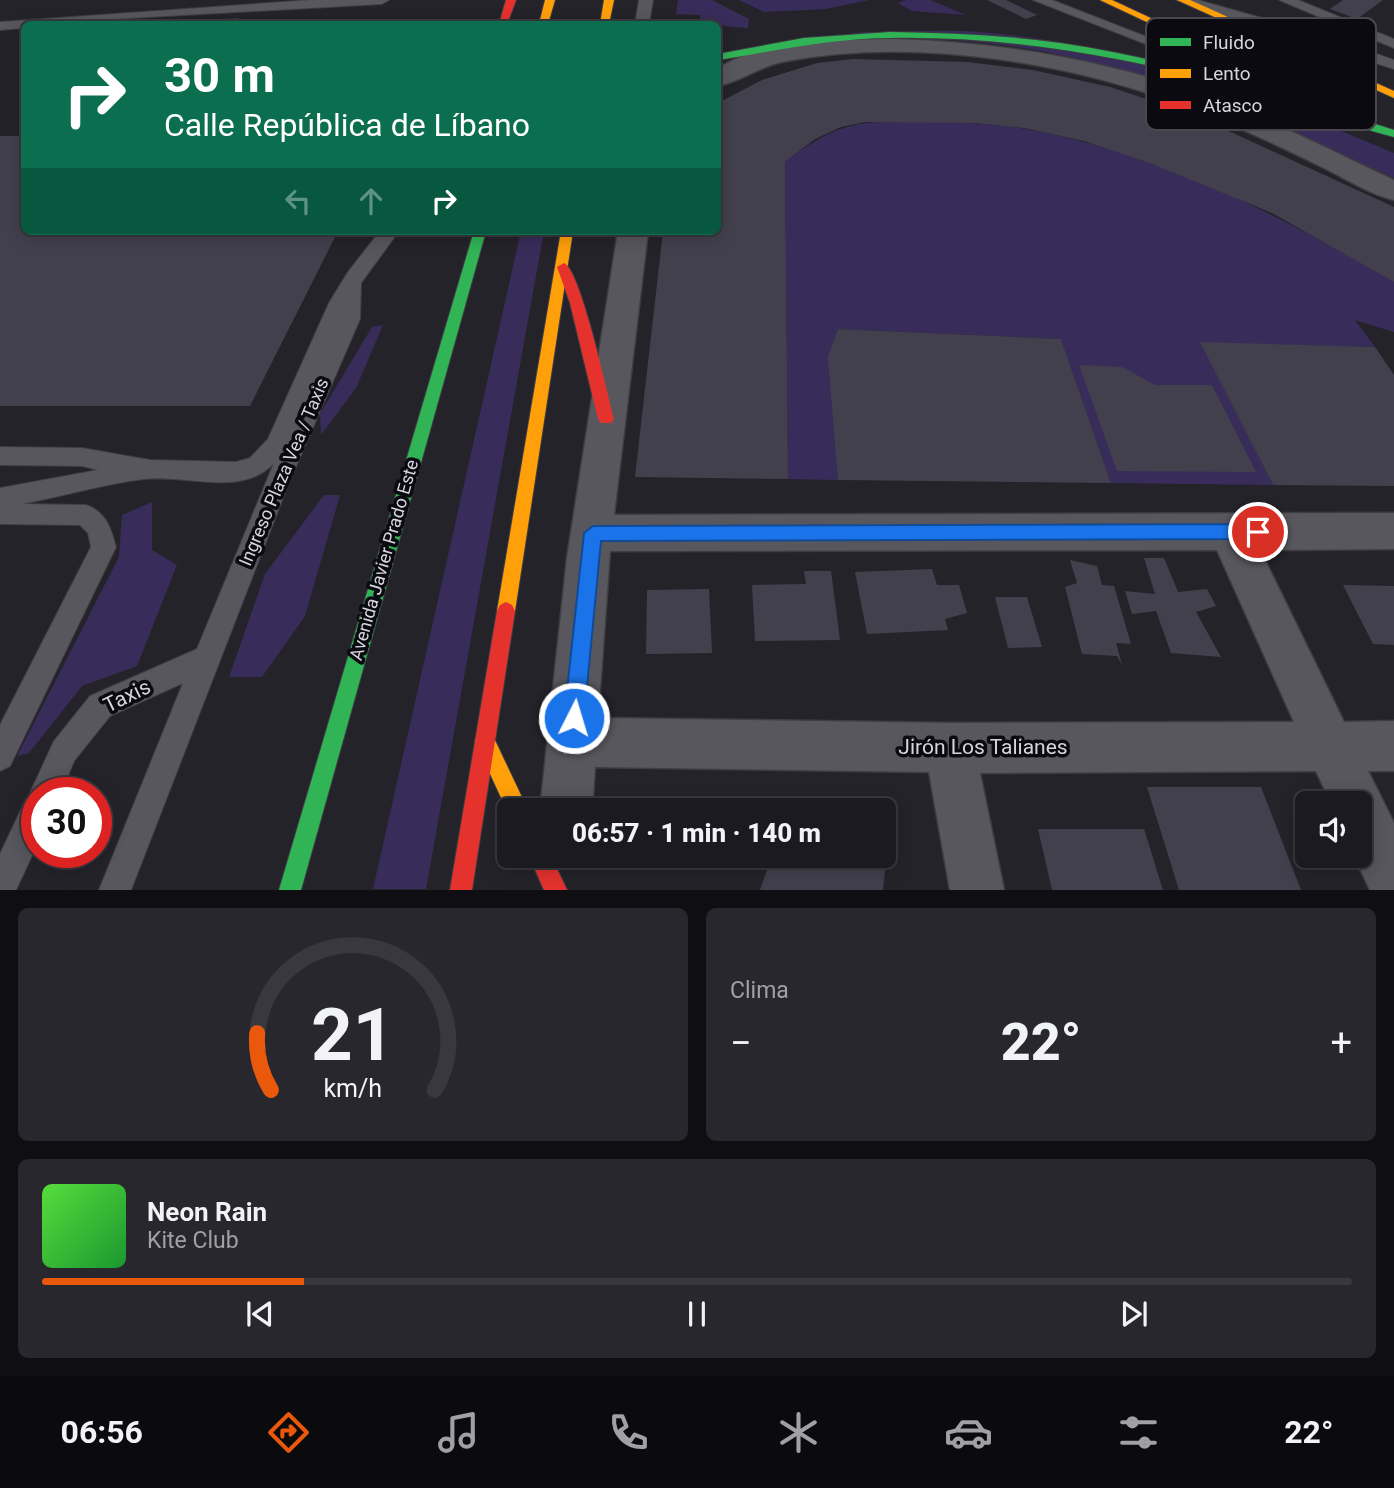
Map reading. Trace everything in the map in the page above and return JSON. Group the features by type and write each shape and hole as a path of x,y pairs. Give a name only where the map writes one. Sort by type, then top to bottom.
{"highway":[{"path":"504,21 510,0"},
{"path":"544,21 550,0"},
{"path":"605,21 609,0"},
{"path":"1105,0 1146,19"},
{"path":"1182,0 1222,18"},
{"path":"721,56 776,39 837,30 948,27 1078,39 1146,55"},
{"path":"1376,87 1394,95"},
{"path":"1376,125 1394,133"},
{"path":"1376,127 1394,133"},
{"name":"Avenida Javier Prado Este","path":"290,890 479,235"},
{"path":"461,890 566,235"},
{"path":"576,235 562,260 577,303 606,419"},
{"path":"485,741 512,798"},
{"path":"546,868 557,890"}],"street":[{"path":"721,78 775,57 833,48 918,46 1025,58 1093,71 1146,86"},
{"path":"1265,130 1394,191"},
{"path":"567,798 606,419 632,235"},
{"path":"593,533 1394,531"},
{"path":"1230,532 1351,791"},
{"name":"Jirón Los Talianes","path":"572,742 950,748 1394,747"},
{"path":"950,748 977,890"},
{"path":"1372,835 1394,883"},
{"path":"557,890 560,868"}],"lane":[{"path":"92,3 132,0"},
{"path":"58,21 382,0"},
{"path":"642,21 646,0"},
{"path":"1040,0 1146,40"},
{"path":"1182,0 1246,18"},
{"path":"1286,0 1330,18"},
{"path":"0,26 21,24"},
{"path":"1376,37 1394,44"},
{"path":"1376,59 1394,65"},
{"path":"1376,126 1394,133"},
{"path":"0,456 82,457 150,470 236,472 258,465 276,445 350,284 367,257 386,235"},
{"name":"Ingreso Plaza Vea / Taxis","path":"208,659 276,485 350,319 350,284"},
{"path":"0,498 150,470"},
{"path":"0,514 86,515 99,528 104,547 0,756"},
{"path":"116,890 208,659"},
{"name":"Taxis","path":"52,777 64,751 100,706 208,659"},
{"path":"0,888 21,844"}],"shaded area":[{"path":"678,0 712,0 749,19 748,28 721,26 721,21 701,21 700,15 676,14"},
{"path":"739,0 869,0 826,9 764,12"},
{"path":"906,0 930,0 966,15 912,11 898,3"},
{"path":"863,32 981,32 1035,38 1140,61 1146,63 1146,78 1065,56 1008,46 949,40 783,44"},
{"path":"924,121 1013,127 1075,139 1123,153 1216,189 1307,233 1394,282 1394,332 1355,320 1375,347 1201,343 1273,485 1111,483 1061,339 839,329 838,480 788,479 785,162 821,138 850,126"},
{"path":"1284,130 1338,130 1394,153 1394,178"},
{"path":"520,235 543,235 426,889 373,889"},
{"path":"383,325 356,388 321,435 320,414 372,327"},
{"path":"324,495 340,495 305,616 262,677 229,677 265,574"},
{"path":"152,502 152,550 177,565 137,666 82,686 29,753 17,756 119,557 122,515"}],"building":[{"path":"987,0 1006,0 1037,15 1026,19"},
{"path":"1343,0 1383,0 1358,18 1330,9"},
{"path":"239,18 238,21 204,21"},
{"path":"853,59 968,62 1033,70 1110,87 1146,99 1146,130 1227,130 1394,207 1394,282 1272,213 1150,163 1084,141 1024,128 975,123 865,122 841,127 815,139 785,162 788,479 635,477 663,235 721,235 721,101 762,80 817,63"},
{"path":"0,136 21,136 21,235 336,235 250,406 0,406"},
{"path":"838,329 1061,339 1111,483 838,480 828,357"},
{"path":"1200,342 1375,347 1394,375 1394,486 1273,485"},
{"path":"1079,365 1122,367 1155,385 1212,385 1256,472 1117,471"},
{"path":"1144,558 1164,558 1178,592 1207,589 1216,606 1196,612 1221,657 1171,653 1156,611 1132,614 1125,591 1155,594"},
{"path":"1070,560 1097,566 1102,585 1114,586 1131,644 1116,643 1122,665 1117,656 1082,654 1065,587 1077,583"},
{"path":"932,569 937,585 959,585 967,613 945,619 948,630 867,634 855,572"},
{"path":"804,571 831,571 840,640 755,641 752,585 806,584"},
{"path":"1343,585 1394,586 1394,645 1373,644"},
{"path":"709,589 712,653 646,654 647,590"},
{"path":"995,597 1027,597 1042,647 1008,648"},
{"path":"1147,787 1261,787 1301,890 1179,890"},
{"path":"1038,829 1144,829 1163,890 1052,890"},
{"path":"768,868 885,868 883,890 760,890"}],"traffic: fast":[{"path":"721,56 804,41 890,35 975,37 1060,46 1146,62"},
{"path":"1376,128 1394,134"},
{"path":"290,890 479,235"}],"traffic: slow":[{"path":"544,21 550,0"},
{"path":"606,21 609,0"},
{"path":"1105,0 1146,19"},
{"path":"1182,0 1222,18"},
{"path":"1376,87 1394,95"},
{"path":"506,611 566,235"},
{"path":"485,741 512,798"}],"traffic: jam":[{"path":"504,21 511,0"},
{"path":"564,267 577,303 606,419"},
{"path":"461,890 506,611"},
{"path":"546,868 556,890"}],"route":[{"path":"574,718 588,558 593,533 1258,532"}]}
